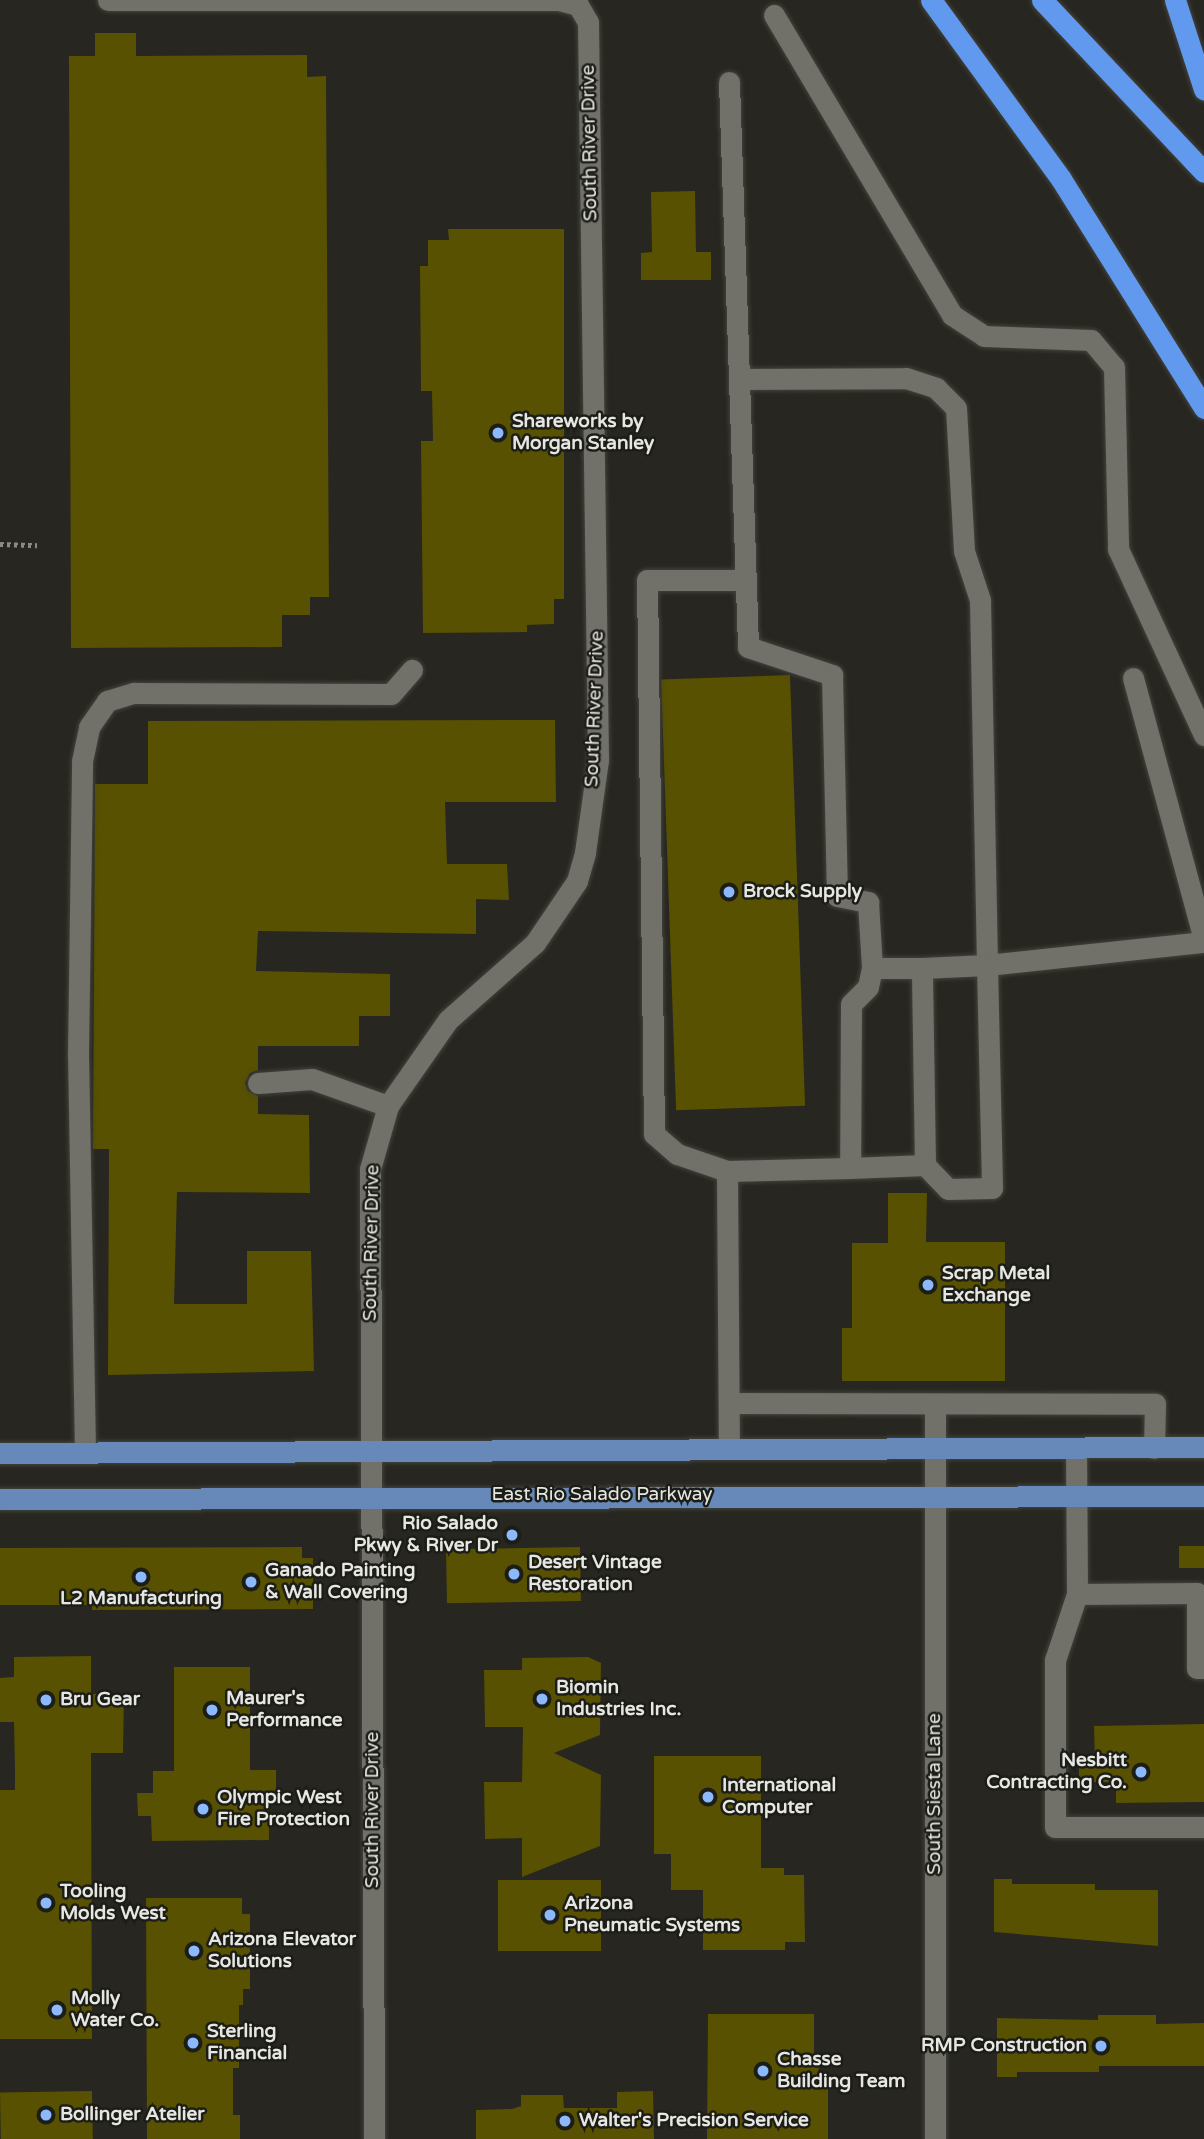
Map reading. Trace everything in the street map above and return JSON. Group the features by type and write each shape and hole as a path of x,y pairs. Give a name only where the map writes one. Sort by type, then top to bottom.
{"highway":[{"path":"931,0 1075,199 1204,408"},
{"path":"1042,0 1204,172"},
{"path":"1175,0 1204,89"}],"main road":[{"path":"0,1453 1204,1447"},
{"name":"East Rio Salado Parkway","path":"0,1499 1204,1496"}],"street":[{"name":"South River Drive","path":"108,0 559,0 578,5 588,22 598,760 585,853 577,881 535,943 448,1020 388,1106 370,1168 374,2139"},
{"path":"774,15 952,315 984,336 1091,340 1114,367 1118,549 1204,735"},
{"path":"729,82 748,647 832,674 837,896 868,902 872,968 868,987 851,1004 850,1168"},
{"path":"741,379 906,378 936,388 956,408 964,551 980,600 992,1188 948,1189 925,1165 922,968"},
{"path":"746,580 648,580 654,1135 677,1154 727,1171 925,1165"},
{"path":"85,1452 78,1055 82,761 89,727 107,701 134,693 391,694 412,670"},
{"path":"872,968 987,965 1204,941 1161,796 1133,678"},
{"path":"258,1083 312,1079 388,1106"},
{"path":"727,1171 729,1449"},
{"path":"729,1403 1155,1404 1154,1448"},
{"name":"South Siesta Lane","path":"935,1404 935,2139"},
{"path":"1076,1448 1077,1594 1055,1660 1055,1826 1204,1827"},
{"path":"1077,1594 1197,1593 1197,1668 1204,1668"}],"path":[{"path":"0,544 37,545"}],"building":[{"path":"95,33 136,33 136,56 307,55 307,77 326,76 329,597 310,597 310,615 282,615 282,647 71,648 69,56 95,56"},
{"path":"695,191 696,252 711,252 711,280 641,280 641,253 652,252 651,192"},
{"name":"Shareworks by Morgan Stanley","path":"448,229 564,229 564,599 554,599 554,624 527,625 527,632 423,633 421,441 433,441 432,391 421,391 420,266 428,266 428,240 449,240"},
{"name":"Brock Supply","path":"790,675 805,1106 676,1110 661,680"},
{"path":"555,720 556,802 445,802 447,864 507,864 509,900 476,899 476,934 258,931 256,971 390,974 390,1016 359,1016 359,1046 258,1046 258,1070 250,1073 245,1083 248,1091 258,1096 258,1114 309,1115 310,1193 177,1192 174,1304 247,1304 247,1251 311,1251 314,1371 108,1375 109,1149 93,1149 95,784 148,784 148,721"},
{"name":"Scrap Metal Exchange","path":"888,1193 927,1193 926,1242 1005,1242 1005,1381 842,1381 842,1328 852,1328 852,1243 888,1243"},
{"path":"1179,1546 1204,1546 1204,1568 1179,1568"},
{"path":"302,1547 302,1558 313,1558 313,1609 92,1610 92,1605 0,1605 0,1548"},
{"name":"Desert Vintage Restoration","path":"580,1547 581,1601 447,1603 446,1549"},
{"path":"91,1656 91,1694 124,1694 123,1753 91,1753 92,2039 0,2039 0,1790 15,1790 15,1769 14,1722 0,1722 0,1678 14,1677 14,1657"},
{"path":"588,1657 601,1663 600,1735 554,1753 601,1775 600,1846 522,1877 522,1838 485,1839 484,1782 522,1782 523,1727 485,1727 484,1670 522,1670 522,1658"},
{"path":"174,1667 250,1667 250,1770 276,1770 276,1802 269,1802 269,1840 152,1841 151,1816 138,1816 137,1793 153,1793 153,1771 174,1771"},
{"name":"Nesbitt Contracting Co.","path":"1204,1724 1204,1802 1116,1803 1116,1782 1079,1782 1079,1763 1095,1763 1094,1726"},
{"path":"654,1756 761,1756 761,1868 784,1868 784,1875 804,1875 805,1942 785,1942 785,1950 703,1950 703,1890 671,1890 671,1854 654,1854"},
{"path":"994,1879 1012,1879 1012,1884 1095,1884 1095,1890 1158,1890 1158,1946 994,1932"},
{"name":"Arizona Pneumatic Systems","path":"498,1880 601,1880 601,1951 498,1951"},
{"path":"146,1898 242,1898 242,1914 250,1914 250,1989 243,1989 243,2005 239,2005 239,2068 233,2068 233,2115 240,2115 240,2139 147,2139"},
{"name":"Chasse Building Team","path":"708,2014 814,2014 814,2065 819,2065 818,2077 828,2077 828,2139 707,2139"},
{"name":"RMP Construction","path":"1098,2015 1156,2015 1156,2024 1204,2023 1204,2066 1099,2066 1099,2072 1017,2072 1017,2077 997,2077 997,2018 1098,2020"},
{"name":"Bollinger Atelier","path":"92,2091 93,2139 1,2139 0,2093"},
{"name":"Walter's Precision Service","path":"653,2091 654,2139 476,2139 476,2110 512,2109 521,2106 521,2095 563,2095 564,2108 617,2108 617,2092"}],"place":[{"name":"Shareworks by Morgan Stanley","path":"498,433"},
{"name":"Brock Supply","path":"729,892"},
{"name":"Scrap Metal Exchange","path":"928,1285"},
{"name":"Rio Salado Pkwy & River Dr","path":"512,1535"},
{"name":"Desert Vintage Restoration","path":"514,1574"},
{"name":"L2 Manufacturing","path":"141,1577"},
{"name":"Ganado Painting & Wall Covering","path":"251,1582"},
{"name":"Biomin Industries Inc.","path":"542,1699"},
{"name":"Bru Gear","path":"46,1700"},
{"name":"Maurer's Performance","path":"212,1710"},
{"name":"Nesbitt Contracting Co.","path":"1141,1772"},
{"name":"International Computer","path":"708,1797"},
{"name":"Olympic West Fire Protection","path":"203,1809"},
{"name":"Tooling Molds West","path":"46,1903"},
{"name":"Arizona Pneumatic Systems","path":"550,1915"},
{"name":"Arizona Elevator Solutions","path":"194,1951"},
{"name":"Molly Water Co.","path":"57,2010"},
{"name":"Sterling Financial","path":"193,2043"},
{"name":"RMP Construction","path":"1101,2046"},
{"name":"Chasse Building Team","path":"763,2071"},
{"name":"Bollinger Atelier","path":"46,2115"},
{"name":"Walter's Precision Service","path":"565,2121"}]}
